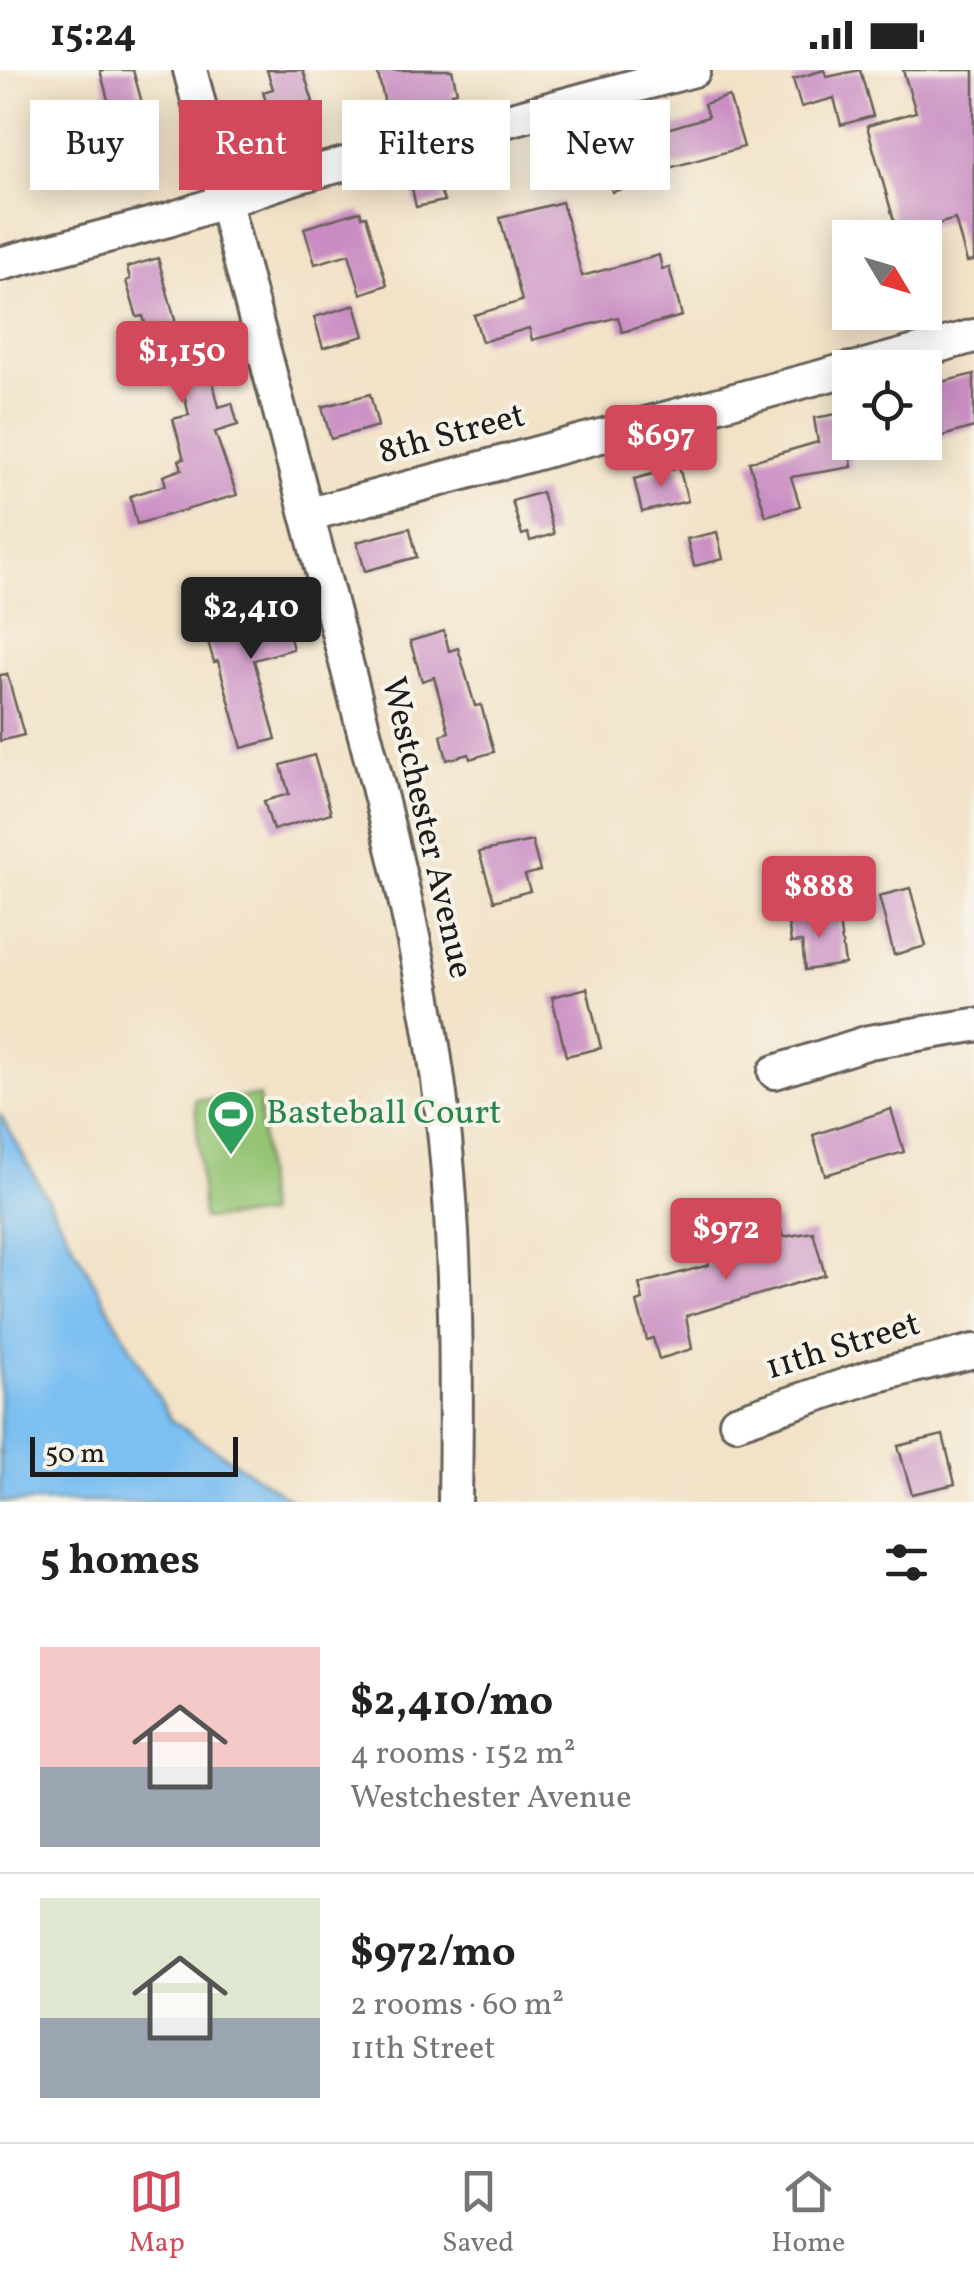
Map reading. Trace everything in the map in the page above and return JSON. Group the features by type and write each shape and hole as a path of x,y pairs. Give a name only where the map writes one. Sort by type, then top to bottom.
{"street":[{"name":"Westchester Avenue","path":"190,70 397,866 426,1002 440,1097 452,1280 455,1502"},
{"path":"0,264 224,202 588,84 694,70"},
{"name":"8th Street","path":"921,350 974,336"},
{"name":"8th Street","path":"307,516 832,374"},
{"path":"775,1072 869,1042 974,1025"},
{"name":"11th Street","path":"736,1422 870,1377 974,1351"}],"green space":[{"name":"Basteball Court","path":"259,1096 267,1215 203,1219 195,1100"}],"water":[{"path":"0,1114 172,1421 295,1502 0,1502"}],"building":[{"path":"100,70 133,70 141,100 108,100"},
{"path":"267,70 303,70 312,100 266,100 263,92 273,89"},
{"path":"377,70 452,70 457,92 452,93 455,100 384,100"},
{"path":"824,70 827,77 860,70 873,116 841,125 834,98 801,107 793,79"},
{"path":"903,70 974,70 974,261 967,262 955,219 942,223 894,220 867,126 916,112"},
{"path":"729,96 744,147 670,168 670,128 708,117 704,104"},
{"path":"412,190 440,190 444,201 416,207"},
{"path":"562,202 582,276 659,255 662,269 669,267 682,316 622,332 618,317 532,340 529,328 482,342 474,315 522,301 500,218"},
{"path":"360,211 362,217 366,216 387,285 361,294 349,254 315,264 304,228"},
{"path":"158,258 181,342 202,337 219,407 232,403 238,425 215,432 237,495 137,524 130,496 166,485 163,476 182,469 179,460 184,459 173,419 189,415 177,366 158,372 143,316 137,317 126,281 130,279 127,267"},
{"path":"355,305 364,336 323,348 314,317"},
{"path":"974,374 974,427 942,436 942,382"},
{"path":"370,394 378,426 331,439 322,407"},
{"path":"832,415 832,460 851,460 852,467 791,477 800,506 766,516 749,462 818,442 814,418"},
{"path":"679,467 688,501 642,512 634,479"},
{"path":"542,492 554,534 530,541 528,533 522,535 512,501"},
{"path":"410,528 417,557 365,571 357,542"},
{"path":"717,532 723,559 694,566 687,539"},
{"path":"262,585 265,599 278,596 293,649 254,660 276,739 242,748 218,661 214,662 207,638 246,627 236,592"},
{"path":"444,631 449,651 458,648 475,706 481,705 494,752 447,760 441,735 449,732 434,677 422,681 410,641"},
{"path":"7,674 24,735 0,741 0,675"},
{"path":"314,755 331,813 273,830 264,801 289,794 281,765"},
{"path":"532,841 540,871 525,875 530,891 494,901 479,852"},
{"path":"910,888 926,946 894,955 879,896"},
{"path":"838,915 845,964 805,970 802,942 791,943 788,922"},
{"path":"587,988 601,1048 566,1056 552,997"},
{"path":"891,1109 904,1152 825,1175 813,1135"},
{"path":"778,1220 783,1237 813,1232 825,1275 686,1316 692,1349 659,1359 653,1338 647,1340 637,1302 643,1300 639,1284 709,1265 706,1255 747,1243 743,1230"},
{"path":"943,1435 955,1484 912,1494 898,1446"}],"place":[{"name":"Basteball Court","path":"231,1156"}]}
